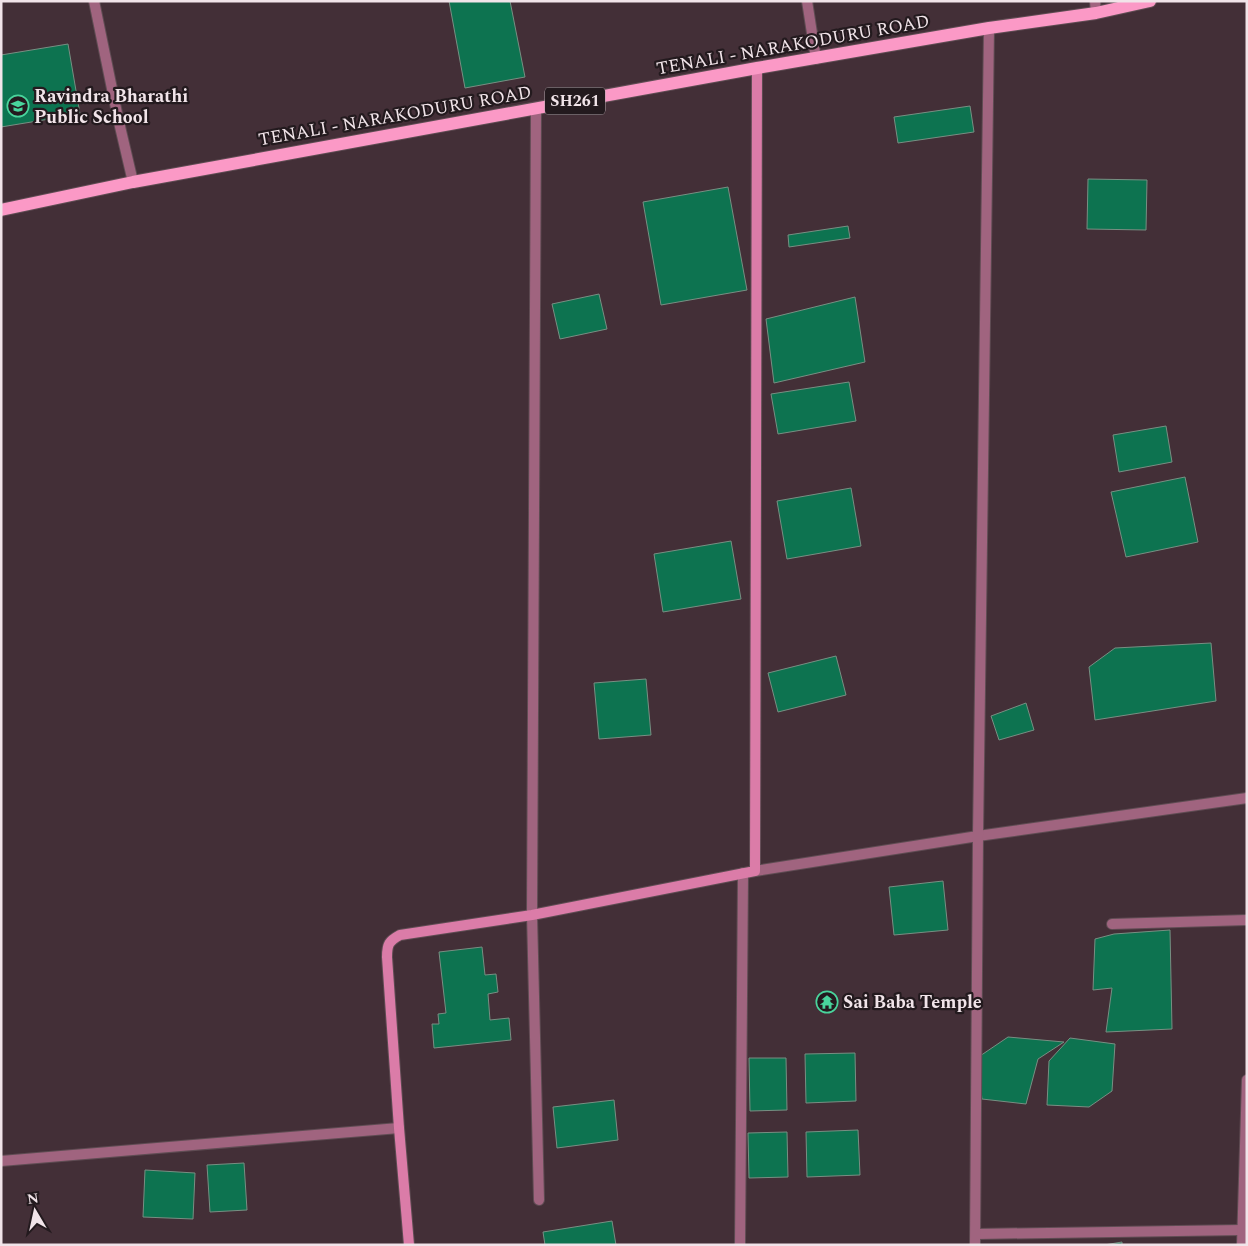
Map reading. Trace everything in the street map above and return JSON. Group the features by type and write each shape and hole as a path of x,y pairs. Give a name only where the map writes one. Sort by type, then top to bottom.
{"main road":[{"name":"TENALI - NARAKODURU ROAD","path":"1,210 133,182 536,108 989,28 1095,7 1150,1"}],"street":[{"path":"94,1 133,182"},
{"path":"807,1 816,59"},
{"path":"976,1245 978,836 989,28"},
{"path":"755,872 757,68"},
{"path":"536,108 532,915 539,1200"},
{"path":"409,1245 387,947 392,940 400,935 532,915 744,873 978,836 1247,798"},
{"path":"740,1245 744,873"},
{"path":"1112,924 1247,920"},
{"path":"1242,1245 1247,1080"},
{"path":"1,1161 399,1128"},
{"path":"976,1234 1242,1230"}],"building":[{"path":"449,1 510,1 525,77 465,88"},
{"path":"68,44 80,114 1,127 1,55"},
{"path":"970,106 974,132 898,143 894,117"},
{"path":"1088,179 1147,180 1146,230 1087,229"},
{"path":"728,187 747,290 661,305 643,202"},
{"path":"848,226 850,238 789,247 788,235"},
{"path":"599,294 607,329 560,339 552,304"},
{"path":"855,297 865,362 774,383 766,319"},
{"path":"849,382 856,421 778,434 771,394"},
{"path":"1166,426 1172,462 1119,472 1113,435"},
{"path":"1185,477 1198,542 1126,557 1111,492"},
{"path":"851,488 861,546 787,559 777,501"},
{"path":"731,541 741,599 663,612 654,554"},
{"path":"1211,643 1216,701 1095,720 1089,667 1115,648"},
{"path":"836,656 846,695 778,712 768,673"},
{"path":"646,679 651,735 599,739 594,683"},
{"path":"1026,703 1034,730 999,740 991,716"},
{"path":"943,881 948,930 894,935 889,887"},
{"path":"1170,930 1172,1029 1106,1032 1112,988 1093,990 1095,939 1114,934"},
{"path":"482,947 485,975 496,974 498,992 488,994 490,1020 509,1018 511,1040 434,1048 432,1024 439,1024 438,1014 446,1013 439,952"},
{"path":"1008,1037 1064,1042 1038,1059 1026,1104 982,1099 977,1058"},
{"path":"1070,1038 1115,1044 1112,1091 1089,1107 1047,1105 1049,1061"},
{"path":"855,1053 856,1101 806,1103 805,1054"},
{"path":"749,1058 786,1058 787,1110 750,1111"},
{"path":"614,1100 618,1140 557,1148 553,1107"},
{"path":"858,1130 860,1175 807,1177 806,1132"},
{"path":"787,1132 788,1177 749,1178 748,1133"},
{"path":"244,1163 247,1210 210,1212 207,1165"},
{"path":"145,1170 195,1173 193,1219 143,1217"},
{"path":"612,1221 616,1245 545,1245 543,1232"},
{"path":"1122,1242 1122,1245 1104,1245"}],"place":[{"name":"Ravindra Bharathi Public School","path":"18,106"},
{"name":"Sai Baba Temple","path":"827,1002"}]}
